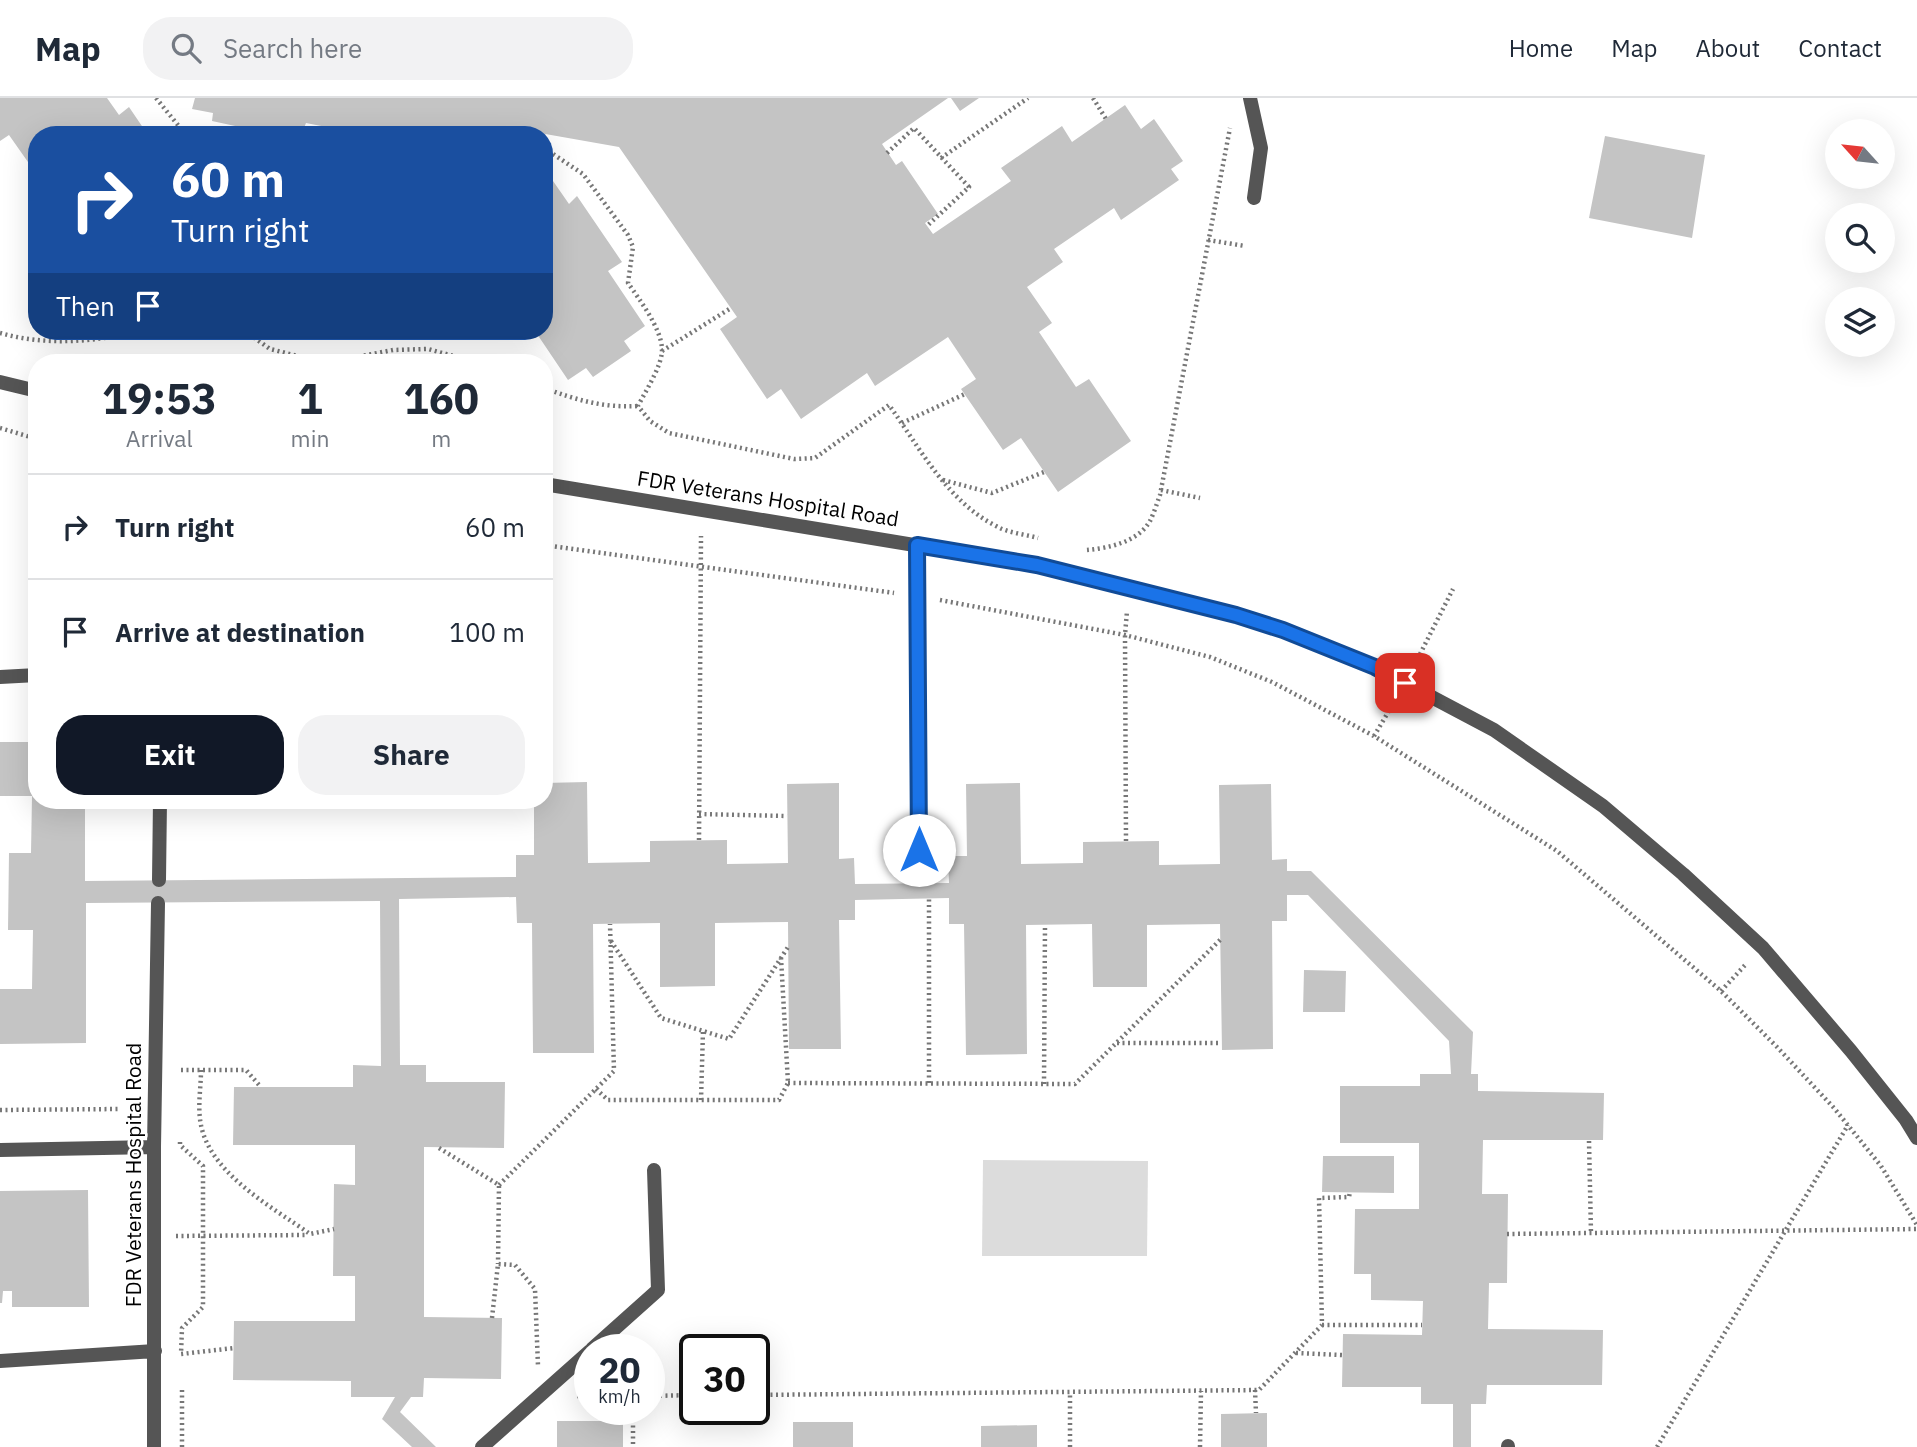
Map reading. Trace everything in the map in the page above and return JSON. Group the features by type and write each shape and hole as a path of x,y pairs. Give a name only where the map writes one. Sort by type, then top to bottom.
{"street":[{"path":"1250,98 1261,148 1254,198"},
{"path":"0,382 28,389"},
{"name":"FDR Veterans Hospital Road","path":"553,485 1037,565 1236,615 1283,630 1375,667 1494,730 1603,806 1684,874 1763,948 1851,1051 1906,1120 1917,1138"},
{"path":"917,545 919,850"},
{"path":"0,677 28,675"},
{"path":"159,880 160,809"},
{"name":"FDR Veterans Hospital Road","path":"154,1447 154,1147 158,902"},
{"path":"0,1150 154,1147"},
{"path":"609,1334 658,1290 653,1170"},
{"path":"0,1361 155,1351"},
{"path":"482,1447 574,1365"}],"path":[{"path":"156,98 179,126"},
{"path":"941,158 1028,98"},
{"path":"1093,98 1106,118"},
{"path":"1074,547 1087,550 1114,547 1131,538 1149,523 1161,490 1231,121"},
{"path":"887,153 914,128 969,187 927,226"},
{"path":"553,154 583,174 628,235 633,247 628,283 650,316 662,351"},
{"path":"1208,240 1245,246"},
{"path":"638,405 662,351 731,308"},
{"path":"0,333 28,339"},
{"path":"38,340 84,340"},
{"path":"258,340 270,349 290,354"},
{"path":"370,354 428,349 446,354"},
{"path":"553,391 611,407 638,405"},
{"path":"902,423 965,394"},
{"path":"638,405 650,421 669,433 794,458 814,458 889,405 943,480 971,510 998,527 1049,541"},
{"path":"0,428 28,436"},
{"path":"943,480 992,493 1044,472"},
{"path":"1161,490 1200,498"},
{"path":"699,840 701,536"},
{"path":"553,546 903,594"},
{"path":"1413,667 1453,589"},
{"path":"929,598 1125,635 1210,657 1259,677 1374,736 1557,851 1721,991 1777,1047 1848,1125 1881,1166 1917,1227 1507,1234"},
{"path":"1126,841 1125,635 1128,604"},
{"path":"1374,736 1394,703"},
{"path":"699,814 787,816"},
{"path":"929,898 929,1083"},
{"path":"492,1318 498,1264 499,1185 614,1071 610,924"},
{"path":"1044,1084 1045,925"},
{"path":"788,1083 1075,1084 1220,939"},
{"path":"611,940 661,1018 729,1039 788,947"},
{"path":"596,1089 608,1100 779,1100 788,1083 781,958"},
{"path":"1721,991 1738,973"},
{"path":"701,1100 704,1031"},
{"path":"1116,1043 1221,1043"},
{"path":"180,1083 181,1056"},
{"path":"181,1070 246,1070 260,1086"},
{"path":"201,1070 200,1121 214,1155 235,1180 310,1234"},
{"path":"0,1110 121,1109"},
{"path":"1657,1447 1848,1125"},
{"path":"180,1133 180,1145 203,1166 203,1307 182,1328 181,1367"},
{"path":"1589,1141 1591,1233"},
{"path":"439,1148 499,1185"},
{"path":"770,1395 1259,1390 1322,1325 1319,1198 1349,1197 1350,1192"},
{"path":"167,1235 203,1237 310,1234 334,1229"},
{"path":"498,1264 515,1265 535,1289 539,1396 574,1396"},
{"path":"1322,1325 1422,1325"},
{"path":"181,1354 234,1348"},
{"path":"1295,1353 1342,1355"},
{"path":"181,1381 182,1447"},
{"path":"1255,1390 1256,1413"},
{"path":"1200,1391 1200,1447"},
{"path":"1070,1392 1070,1447"},
{"path":"633,1425 633,1447"}],"shaded area":[{"path":"983,1160 1148,1161 1147,1256 982,1256"}],"building":[{"path":"0,98 107,98 119,115 129,107 142,126 28,126 28,162 9,135 0,141"},
{"path":"195,98 948,98 882,144 896,165 902,161 938,214 925,223 933,234 1011,181 1001,168 1062,126 1072,142 1125,105 1141,129 1154,119 1183,161 1171,169 1179,180 1121,220 1114,208 1054,249 1063,262 1027,287 1052,323 1039,332 1076,387 1089,379 1131,441 1058,492 1021,438 1003,450 961,389 976,379 948,337 875,386 867,373 801,419 781,389 767,399 720,329 737,317 619,147 553,135 553,126 321,126 306,123 305,126 235,126 212,121 213,113 192,109"},
{"path":"951,98 979,98 960,111"},
{"path":"1605,136 1705,155 1692,238 1589,218"},
{"path":"553,181 569,204 577,196 622,262 608,271 645,326 624,341 631,351 593,377 586,368 568,380 541,340 553,340"},
{"path":"0,742 28,742 28,796 0,796"},
{"path":"587,782 588,863 650,862 650,841 727,840 727,864 788,863 787,784 839,783 839,859 854,858 855,884 949,883 948,856 967,856 966,784 1020,783 1021,864 1083,863 1083,842 1159,841 1159,865 1220,864 1219,785 1271,784 1272,860 1287,859 1287,871 1311,871 1473,1032 1471,1074 1478,1074 1478,1091 1604,1093 1603,1140 1483,1140 1482,1194 1508,1194 1507,1283 1489,1283 1488,1329 1603,1330 1602,1385 1487,1385 1486,1404 1471,1404 1471,1447 1453,1447 1453,1404 1421,1404 1421,1387 1342,1387 1343,1334 1422,1335 1423,1301 1371,1300 1371,1274 1354,1274 1355,1209 1419,1209 1419,1143 1340,1143 1340,1086 1420,1086 1420,1074 1451,1074 1449,1041 1308,895 1287,895 1287,921 1272,921 1273,1049 1222,1050 1220,924 1147,925 1147,987 1093,987 1092,924 1026,925 1027,1054 966,1055 964,924 949,924 949,898 855,900 855,920 839,920 841,1049 789,1049 788,922 715,923 715,986 660,987 660,923 593,924 594,1053 533,1053 532,923 517,923 516,897 399,899 400,1065 426,1065 426,1082 505,1082 504,1148 424,1147 424,1317 502,1318 501,1379 424,1378 423,1397 411,1397 400,1412 436,1447 412,1447 382,1419 395,1397 351,1397 351,1381 233,1380 234,1321 355,1321 355,1276 333,1276 334,1184 355,1185 355,1145 233,1145 234,1087 353,1087 353,1065 381,1066 380,901 86,903 86,1043 0,1044 0,989 32,989 33,930 8,930 9,853 31,853 32,809 85,809 85,881 516,877 516,855 534,855 534,809 553,809 553,783"},
{"path":"1304,970 1346,971 1345,1012 1303,1012"},
{"path":"1323,1156 1394,1156 1394,1193 1322,1192"},
{"path":"88,1190 89,1307 12,1307 12,1291 3,1291 0,1303 0,1191"},
{"path":"1267,1413 1267,1447 1221,1447 1221,1414"},
{"path":"557,1421 574,1421 574,1425 623,1425 623,1447 557,1447"},
{"path":"793,1422 853,1422 853,1447 793,1447"},
{"path":"1037,1425 1037,1447 981,1447 981,1426"}],"route":[{"path":"919,850 917,545 1037,565 1236,615 1283,630 1375,667 1405,683"}]}
